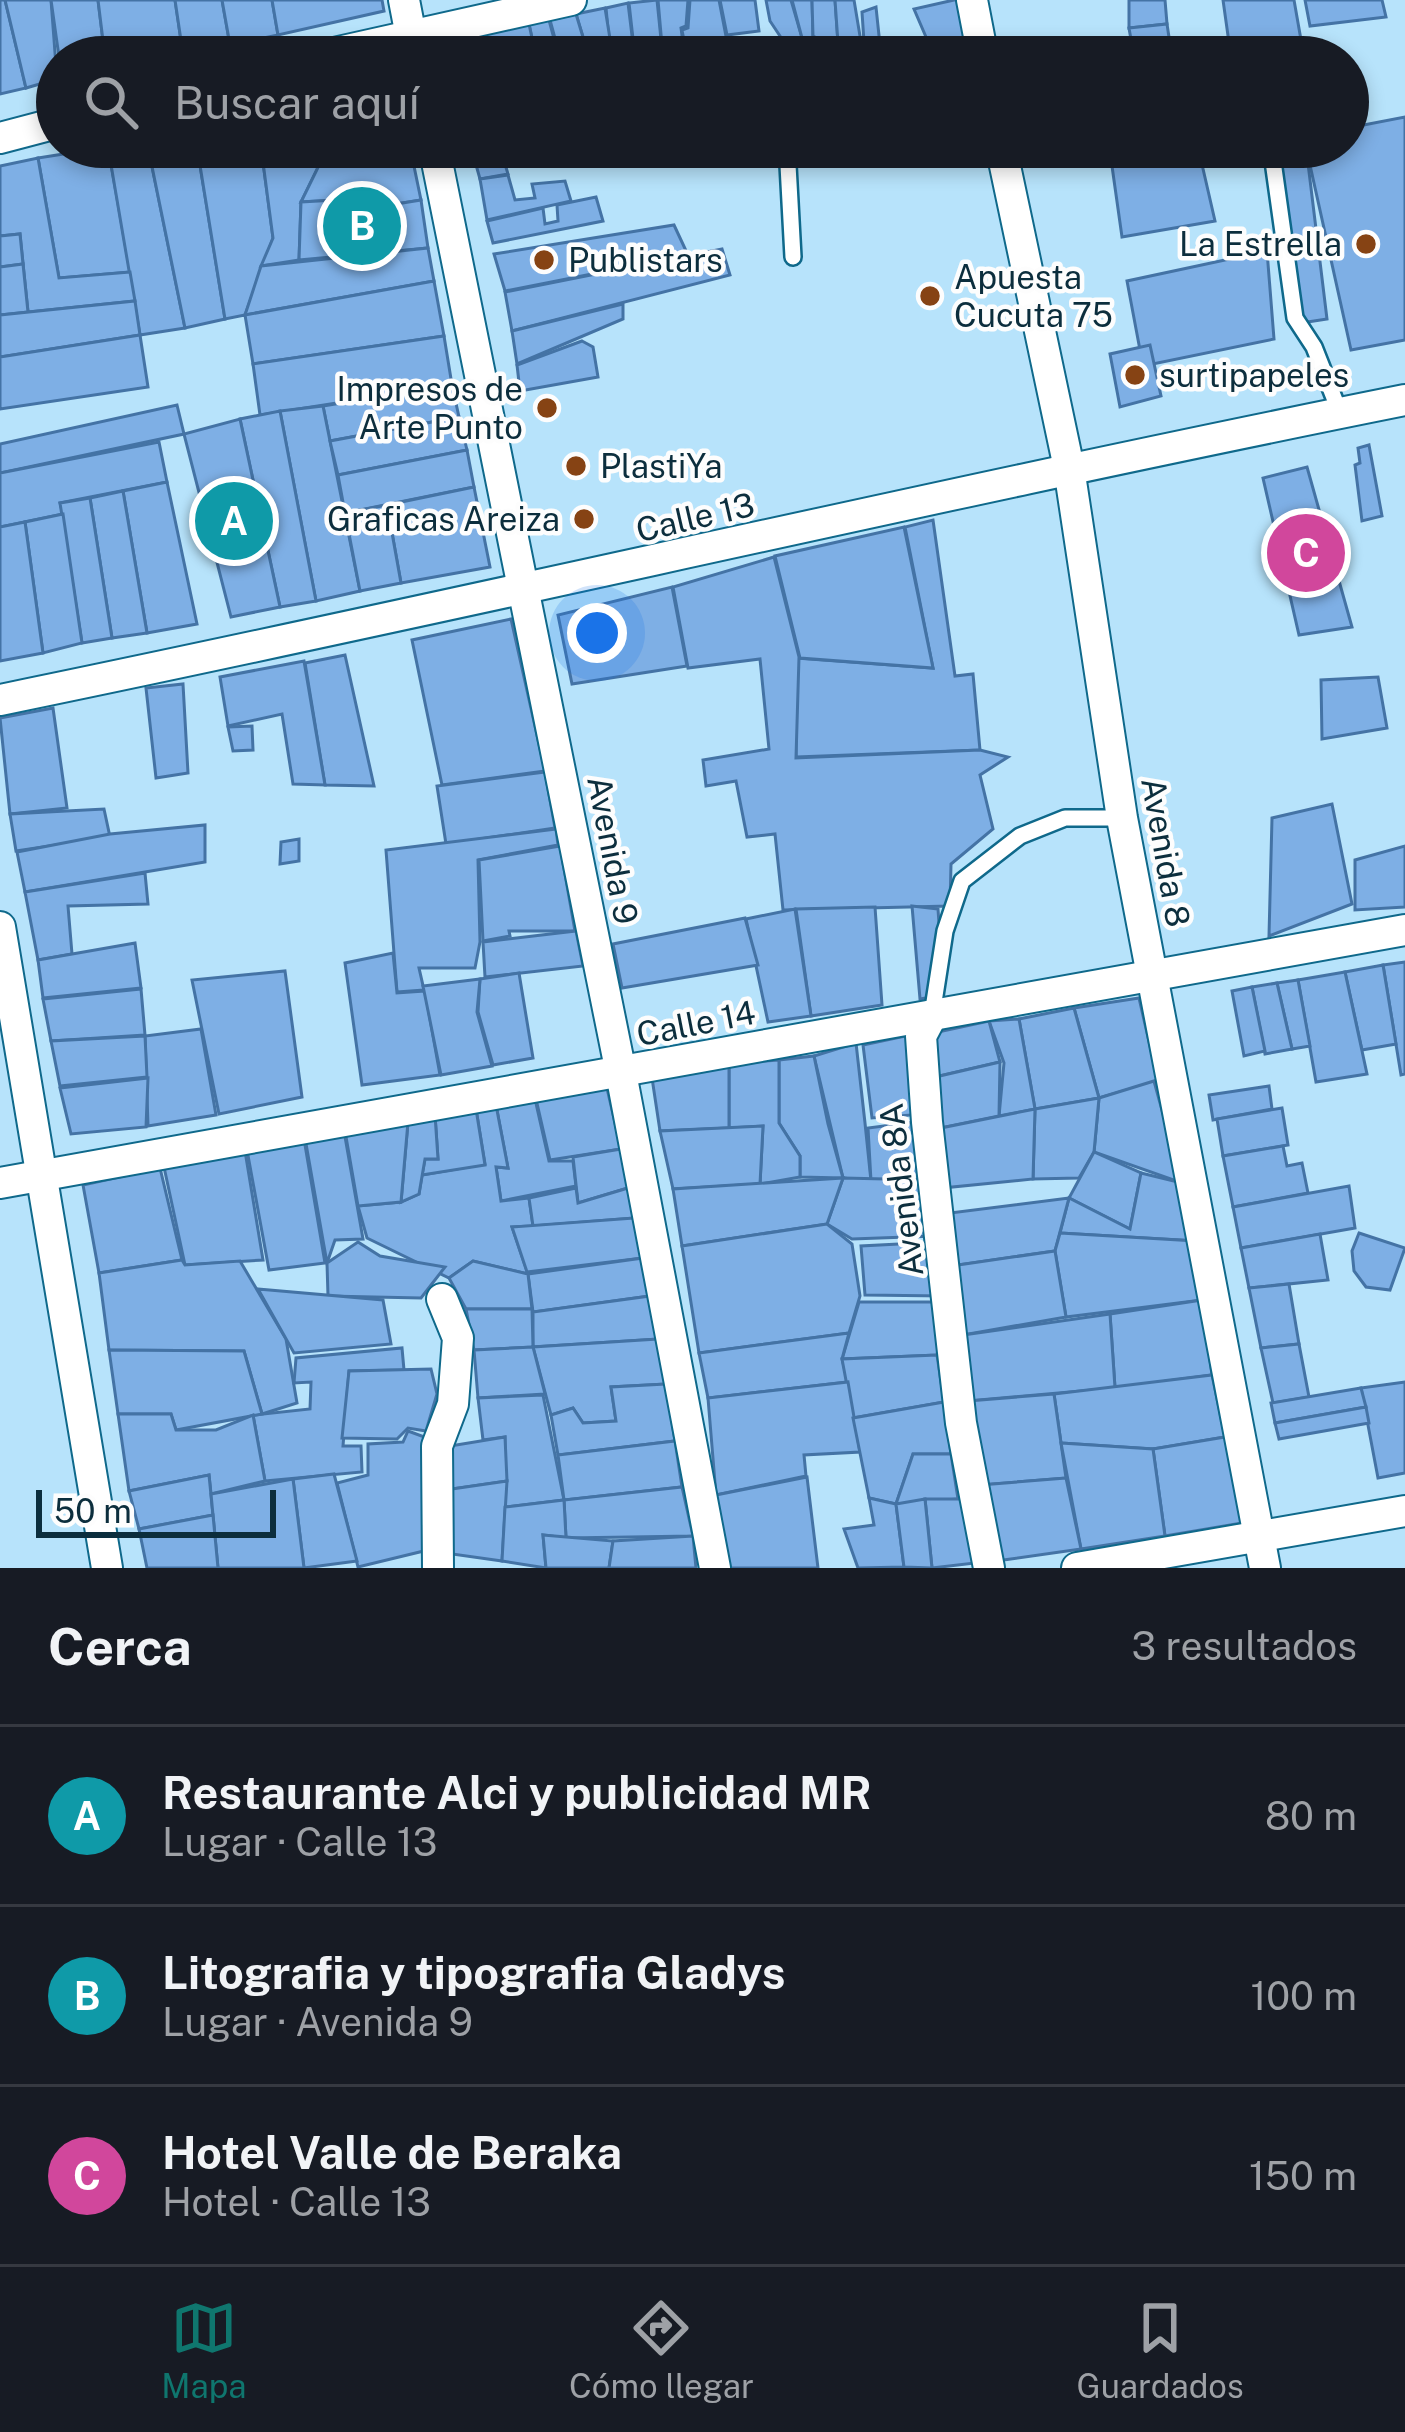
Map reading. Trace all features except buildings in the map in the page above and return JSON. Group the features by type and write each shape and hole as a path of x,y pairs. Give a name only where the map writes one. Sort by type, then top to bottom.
{"street":[{"path":"404,0 411,36"},
{"path":"445,36 572,0"},
{"path":"972,0 979,36"},
{"path":"0,138 36,129"},
{"name":"Avenida 9","path":"438,168 621,1073 715,1568"},
{"name":"Avenida 8","path":"1005,168 1069,468 1151,975 1263,1554"},
{"name":"Calle 13","path":"0,700 524,592 1069,468 1405,400"},
{"path":"0,927 107,1568"},
{"name":"Calle 14","path":"0,1184 1405,930"},
{"name":"Avenida 8A","path":"932,1015 921,1036 928,1122 961,1423 989,1568"},
{"path":"438,1568 437,1446 453,1404 458,1338 442,1299"},
{"path":"1077,1568 1263,1554 1405,1511"}],"lane":[{"path":"788,168 793,257"},
{"path":"1274,168 1295,318 1314,347 1340,413"},
{"name":"Avenida 8A","path":"932,1015 953,898 962,881 1020,836 1064,818 1123,818"}],"place":[{"name":"Litografia y tipografia Gladys","path":"362,226"},
{"name":"La Estrella","path":"1366,244"},
{"name":"Publistars","path":"544,260"},
{"name":"Apuesta Cucuta 75","path":"930,296"},
{"name":"surtipapeles","path":"1135,375"},
{"name":"Impresos de Arte Punto","path":"547,408"},
{"name":"PlastiYa","path":"576,466"},
{"name":"Graficas Areiza","path":"584,519"},
{"name":"Restaurante Alci y publicidad MR","path":"234,521"},
{"name":"Hotel Valle de Beraka","path":"1306,553"}]}
